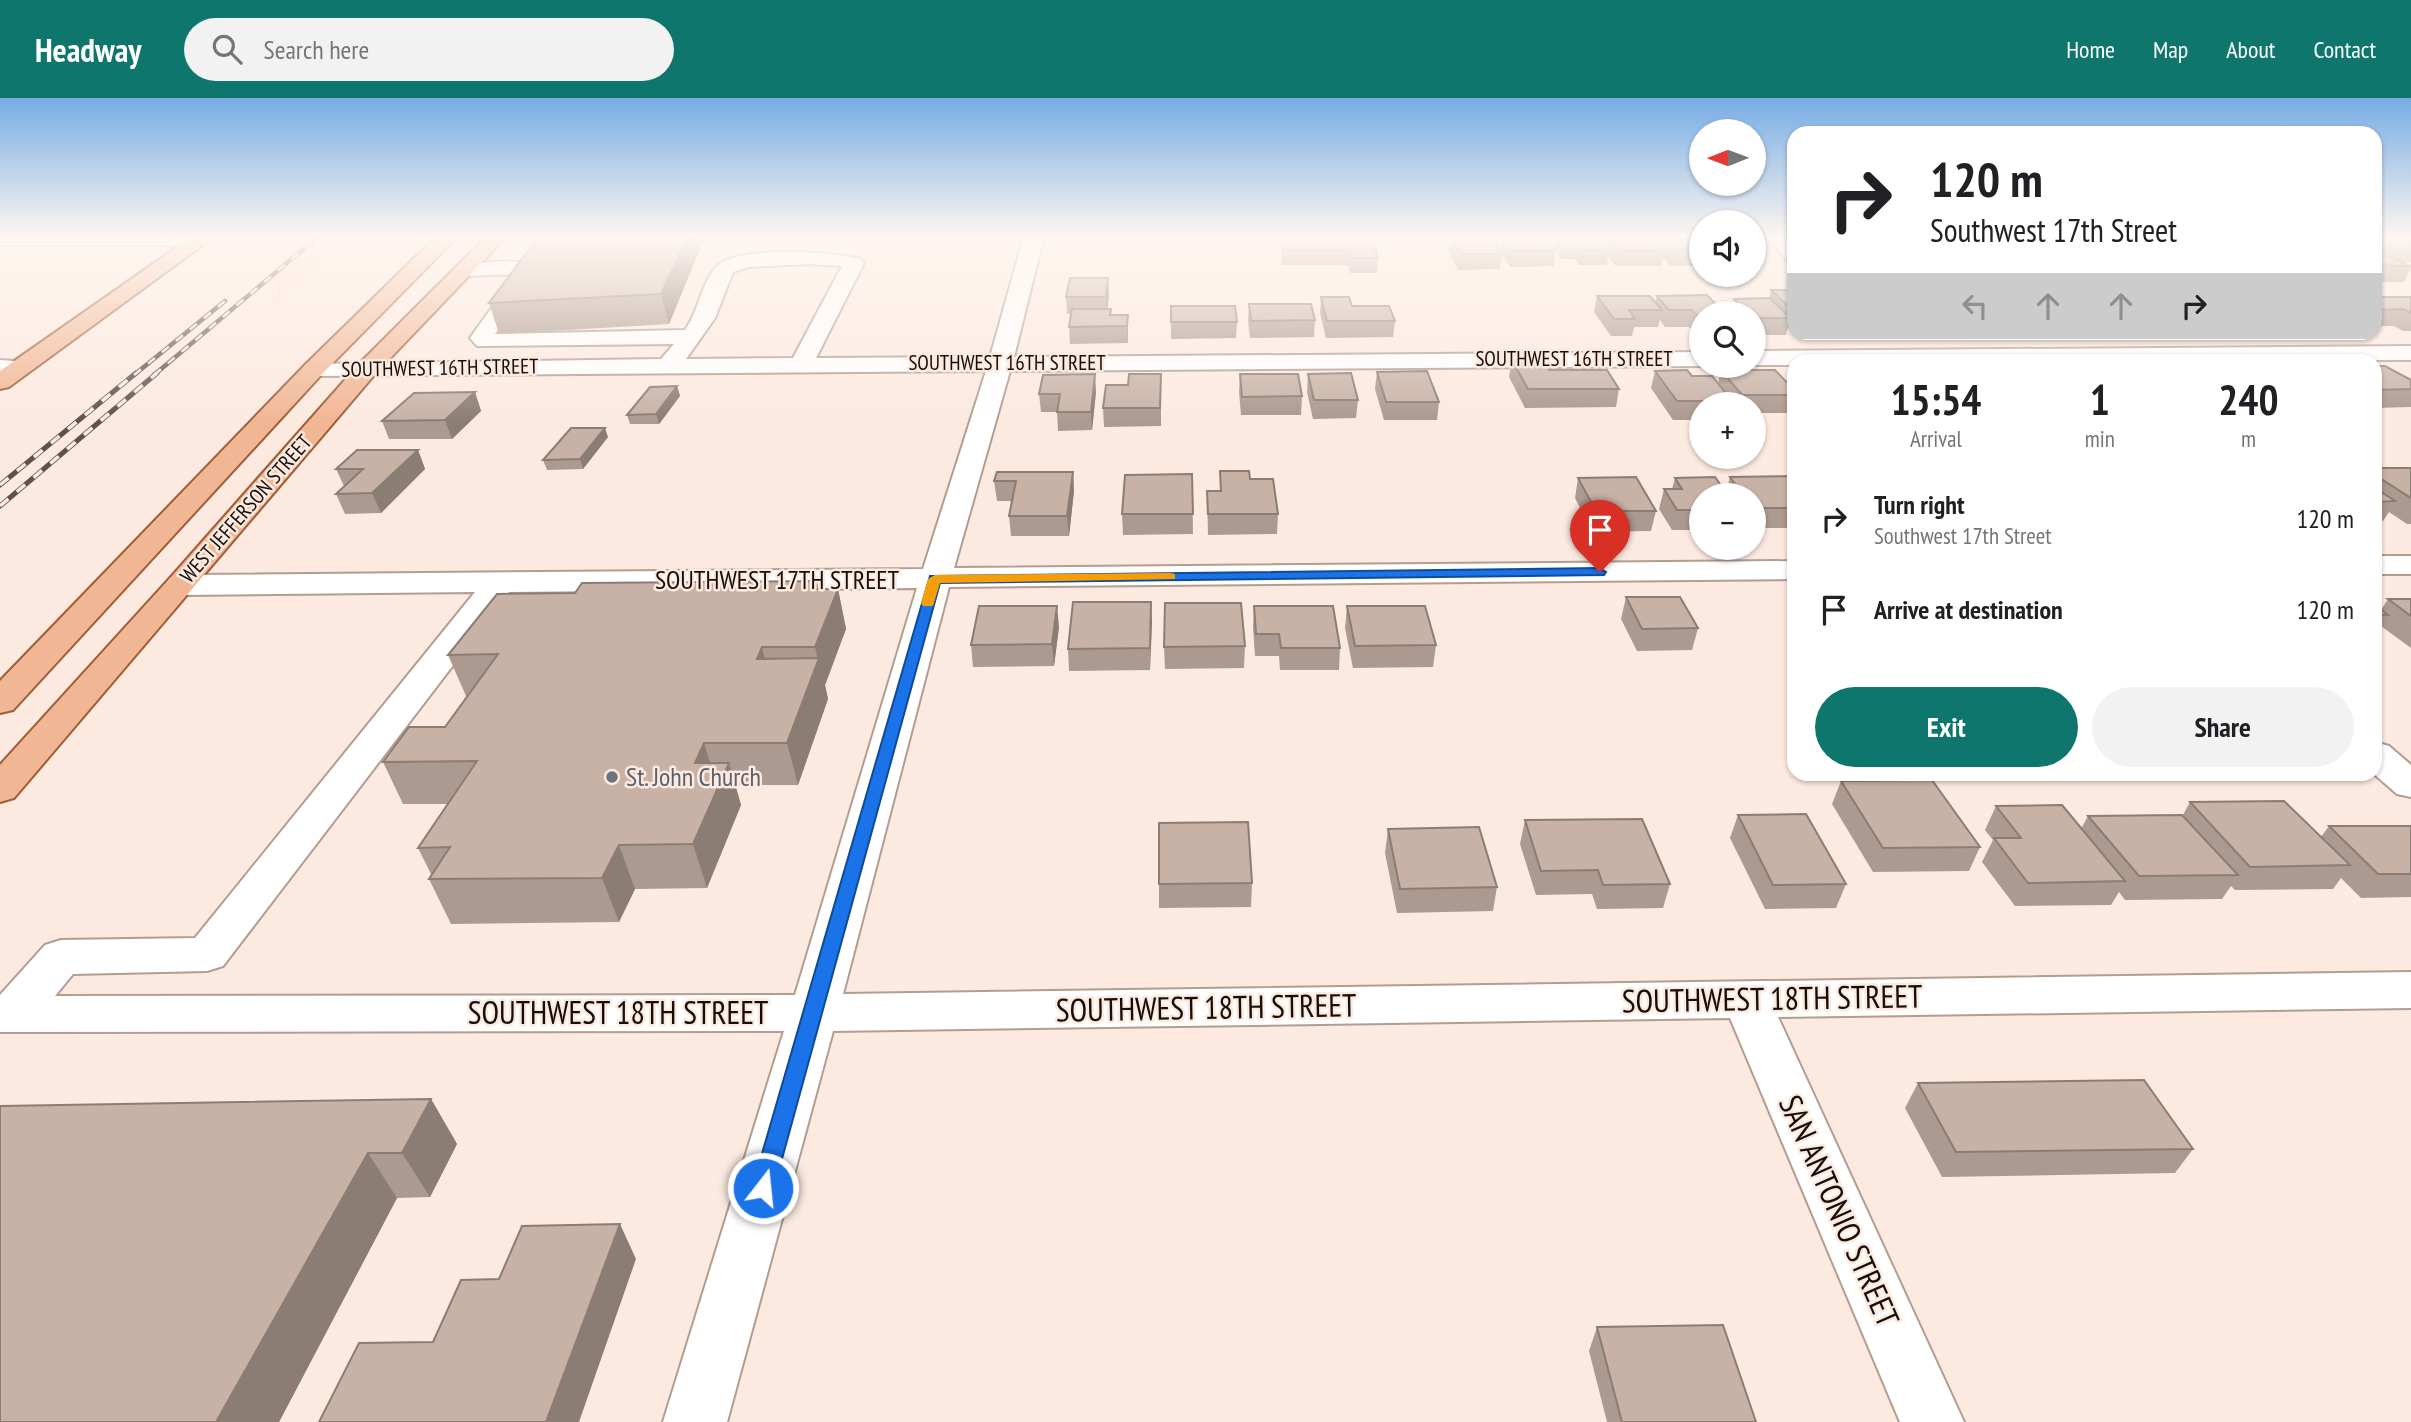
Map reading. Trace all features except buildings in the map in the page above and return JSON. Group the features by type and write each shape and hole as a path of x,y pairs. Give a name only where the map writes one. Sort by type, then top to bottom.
{"main road":[{"path":"0,382 11,367 113,298"},
{"name":"WEST JEFFERSON STREET","path":"0,702 314,369 386,298"},
{"name":"WEST JEFFERSON STREET","path":"0,789 367,369 437,298"}],"street":[{"path":"485,341 481,338 510,298"},
{"path":"668,366 704,318 713,298"},
{"path":"801,365 836,298"},
{"path":"695,1422 1017,298"},
{"path":"457,368 485,341 690,337"},
{"path":"1892,340 1907,354"},
{"path":"2328,354 2411,353"},
{"path":"1766,358 1787,358"},
{"name":"SOUTHWEST 16TH STREET","path":"314,369 1689,359"},
{"path":"2382,565 2411,565"},
{"name":"SOUTHWEST 17TH STREET","path":"181,585 1787,570"},
{"path":"6,1014 61,957 207,954 499,582"},
{"path":"2382,760 2411,785"},
{"name":"SOUTHWEST 18TH STREET","path":"6,1014 814,1013 2411,990"},
{"name":"SAN ANTONIO STREET","path":"1746,1000 1933,1422"}],"shaded area":[{"path":"272,298 281,298 270,308"}],"railway":[{"path":"154,375 246,298"},
{"path":"134,375 225,301"},
{"path":"0,485 136,373"},
{"path":"0,506 157,373"}],"slow traffic":[{"path":"928,603 935,579 1170,577"}],"place":[{"name":"St. John Church","path":"612,777"}],"route":[{"path":"763,1188 935,579 1600,572"}]}
